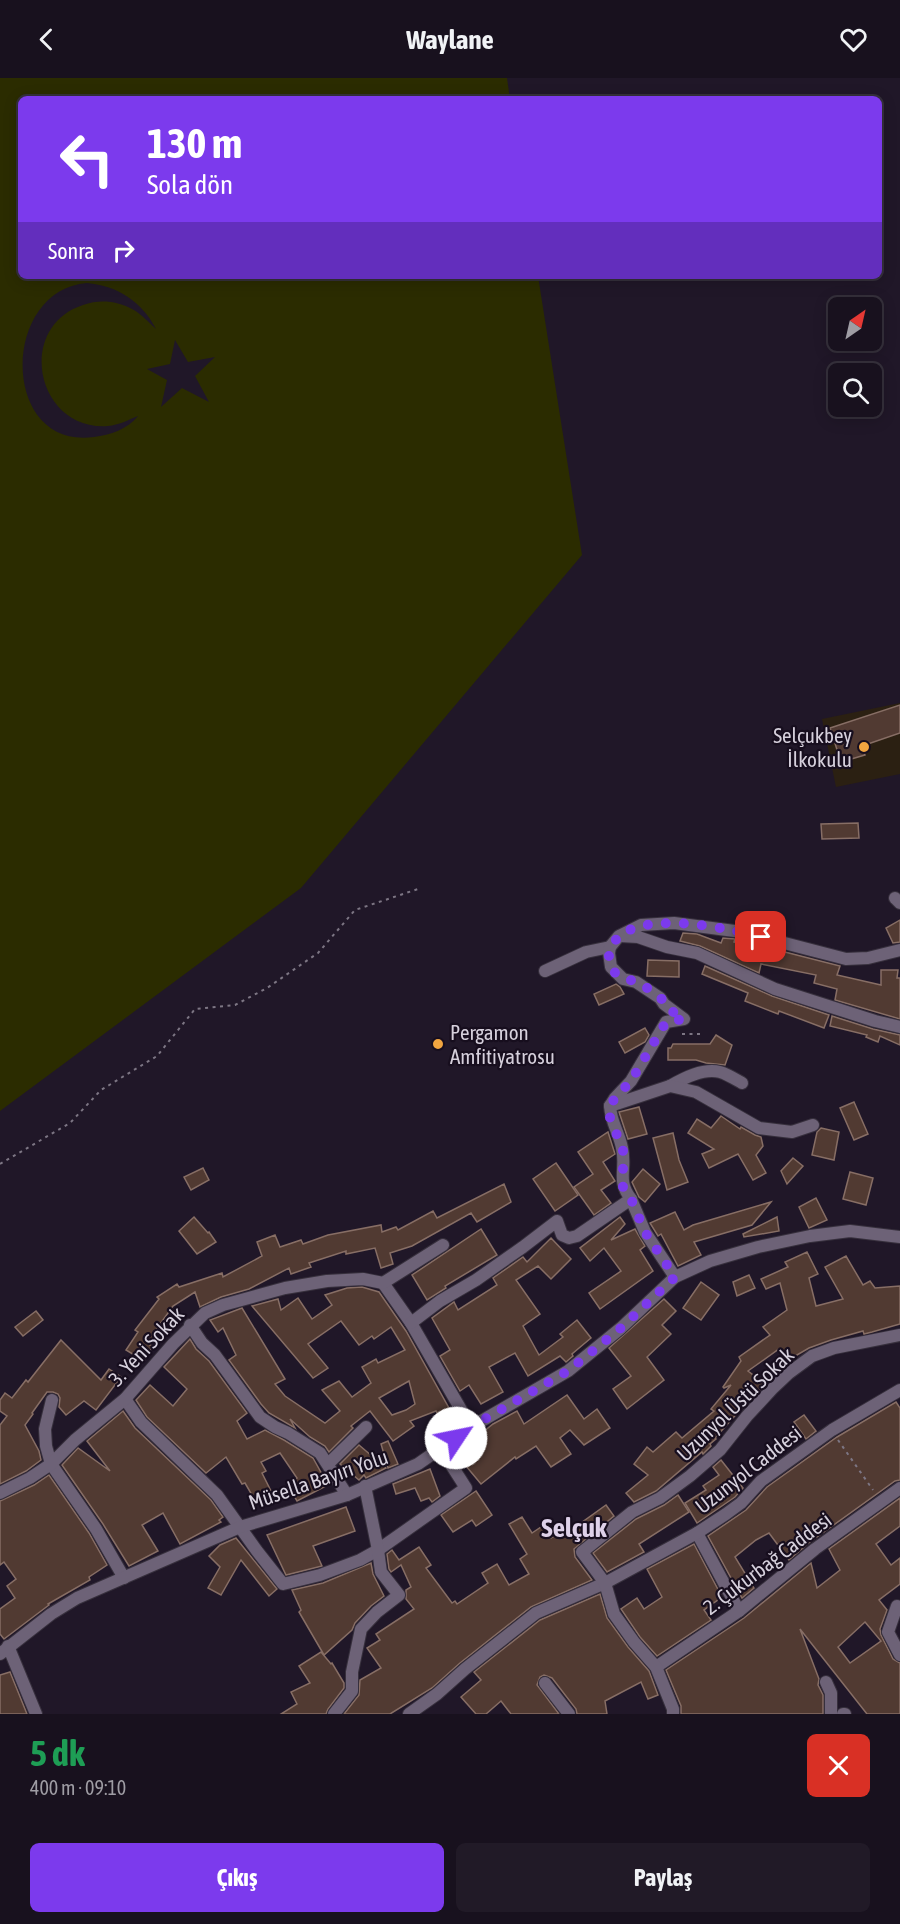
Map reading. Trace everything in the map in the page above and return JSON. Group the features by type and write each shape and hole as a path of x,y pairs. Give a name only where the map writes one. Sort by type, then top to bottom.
{"street":[{"path":"675,1277 645,1232 631,1199 623,1189 623,1149 610,1119 610,1106 631,1081 666,1022 684,1019 664,1004 660,998 636,982 623,979 611,967 610,947 619,936 641,925 674,923 742,932 846,958 868,958 900,950"},
{"path":"619,936 638,937 667,947 697,953 775,989 900,1027"},
{"path":"545,972 586,952 610,947"},
{"path":"610,1106 670,1086 683,1078 709,1071 721,1072 742,1083"},
{"path":"670,1086 696,1092 759,1128 792,1132 813,1125"},
{"path":"411,1323 440,1301 476,1280 557,1221 562,1234 569,1238 577,1236 631,1199"},
{"name":"Müsella Bayırı Yolu","path":"4,1650 51,1614 77,1598 240,1527 347,1495 418,1464 471,1427 568,1371 621,1328 675,1277 710,1261 758,1247 810,1236 850,1231 900,1237"},
{"path":"443,1245 383,1282 411,1323 471,1427"},
{"name":"3. Yeni Sokak","path":"0,1493 51,1464 75,1440 125,1399 190,1325 205,1313 223,1305 285,1288 327,1281 363,1279 383,1282"},
{"path":"190,1325 260,1417 320,1453 347,1495"},
{"name":"Uzunyol Üstü Sokak","path":"605,1583 582,1552 632,1512 660,1498 690,1476 720,1450 747,1416 789,1373 812,1356 834,1348 900,1335"},
{"name":"Uzunyol Caddesi","path":"410,1714 536,1614 605,1583 697,1533 741,1503 760,1481 832,1430 900,1390"},
{"path":"125,1399 141,1422 217,1496 284,1584 320,1575 360,1560 378,1550 466,1488 441,1449"},
{"path":"52,1400 45,1429 46,1446 51,1464 96,1529 124,1578"},
{"path":"328,1464 366,1427"},
{"path":"334,1714 352,1690 352,1672 361,1629 377,1612 399,1595 381,1572 365,1486"},
{"name":"2. Çukurbağ Caddesi","path":"656,1667 739,1611 815,1550 900,1488"},
{"path":"697,1533 739,1611"},
{"path":"605,1583 614,1614 656,1667 673,1714"},
{"path":"897,1606 888,1632 900,1655"},
{"path":"4,1650 36,1714"},
{"path":"826,1682 831,1693 831,1714"},
{"path":"545,1683 568,1714"}],"path":[{"path":"0,1164 70,1123 101,1090 157,1056 195,1009 235,1005 267,988 318,953 355,910 422,888"},
{"path":"832,1430 881,1501"}],"shaded area":[{"path":"0,78 507,78 510,96 18,96 18,279 538,279 582,555 301,888 0,1111","holes":["87,283 118,291 136,303 156,329 132,309 120,304 102,302 83,305 62,317 48,334 42,354 43,376 51,396 64,412 83,423 108,426 138,416 118,431 106,435 94,437 63,434 41,419 28,396 23,368 26,338 38,312 58,292","175,340 188,362 215,357 195,376 209,402 182,388 161,407 167,380 147,369 170,364"]},
{"name":"Selçukbey İlkokulu","path":"900,703 900,774 836,787 822,719"}],"building":[{"name":"Selçukbey İlkokulu","path":"900,705 900,733 862,746 865,755 841,762 830,728"},
{"path":"858,823 859,838 822,839 821,824"},
{"path":"900,920 900,942 893,943 886,928"},
{"path":"683,933 697,934 721,943 723,938 735,939 734,942 772,954 773,949 840,966 837,975 881,985 881,970 898,970 900,1019 835,1000 837,989 814,983 816,975 761,964 759,973 700,946 680,941"},
{"path":"648,960 679,961 679,977 647,976"},
{"path":"705,966 772,996 829,1015 824,1028 745,1001 748,993 702,974"},
{"path":"616,984 624,994 599,1005 594,994"},
{"path":"832,1016 900,1035 900,1045 880,1036 878,1042 866,1037 867,1035 830,1026"},
{"path":"645,1028 649,1035 645,1042 625,1053 619,1042"},
{"path":"716,1035 732,1045 725,1065 696,1060 668,1060 668,1048 671,1048 673,1044 710,1044"},
{"path":"854,1102 868,1134 854,1140 840,1108"},
{"path":"639,1107 647,1134 628,1139 619,1112"},
{"path":"721,1116 740,1129 741,1127 761,1137 763,1146 756,1155 766,1173 753,1180 738,1154 709,1168 702,1154 714,1149 688,1133 697,1119 711,1128"},
{"path":"821,1128 839,1132 834,1160 812,1155 817,1132"},
{"path":"608,1132 615,1154 603,1162 615,1181 601,1190 611,1203 594,1215 574,1187 593,1174 578,1152"},
{"path":"673,1133 679,1160 688,1182 667,1190 653,1138"},
{"path":"793,1158 803,1166 787,1184 781,1171"},
{"path":"556,1163 578,1195 555,1211 533,1179"},
{"path":"203,1168 209,1180 191,1190 184,1177"},
{"path":"643,1169 660,1184 645,1202 639,1197 632,1182"},
{"path":"850,1172 873,1178 866,1205 843,1199"},
{"path":"504,1184 511,1202 477,1222 471,1213 412,1246 390,1253 393,1264 381,1268 375,1248 346,1254 346,1251 309,1263 311,1267 291,1274 289,1268 249,1289 221,1297 200,1307 195,1292 173,1306 155,1331 158,1333 144,1361 126,1350 138,1332 135,1330 159,1299 157,1297 177,1284 179,1287 222,1273 223,1277 262,1256 257,1242 275,1235 280,1247 301,1240 303,1244 328,1235 381,1225 382,1232 396,1227 398,1230 433,1211 437,1218"},
{"path":"816,1198 827,1220 809,1228 799,1207"},
{"path":"771,1202 752,1225 694,1242 701,1255 678,1266 661,1234 658,1236 650,1223 675,1212 684,1230 693,1225"},
{"path":"194,1217 216,1242 197,1254 179,1231"},
{"path":"620,1217 625,1224 611,1240 635,1229 645,1246 640,1250 653,1271 600,1309 589,1293 621,1271 604,1248 590,1261 580,1248"},
{"path":"777,1217 779,1231 744,1237 743,1234"},
{"path":"481,1229 497,1255 445,1286 446,1288 427,1300 412,1275"},
{"path":"551,1238 571,1259 551,1279 538,1266 516,1280 540,1314 523,1326 539,1355 563,1337 560,1334 577,1320 591,1338 566,1362 560,1356 528,1376 515,1353 489,1367 503,1392 481,1404 469,1385 460,1391 440,1356 450,1350 432,1318 454,1302 458,1310 497,1285 493,1278 523,1257 527,1262"},
{"path":"807,1252 818,1274 809,1278 816,1306 843,1299 825,1267 846,1256 863,1285 870,1281 875,1288 900,1286 900,1324 831,1340 809,1348 785,1362 779,1349 748,1371 765,1384 715,1438 711,1446 656,1491 634,1502 626,1493 648,1475 634,1464 647,1447 653,1452 676,1432 682,1438 714,1411 711,1409 731,1385 723,1387 741,1361 739,1357 770,1335 763,1327 787,1310 780,1283 766,1289 761,1279 788,1267 785,1262"},
{"path":"749,1275 755,1288 737,1296 733,1282"},
{"path":"701,1282 719,1295 701,1320 683,1308"},
{"path":"362,1287 379,1292 406,1331 459,1426 447,1433 436,1411 410,1421 414,1426 393,1441 370,1411 351,1426 353,1428 329,1452 325,1446 310,1437 290,1419 295,1428 269,1413 229,1360 236,1355 223,1328 218,1332 210,1320 242,1308 285,1379 275,1384 285,1396 325,1423 340,1411 322,1390 339,1381 352,1397 371,1383 362,1367 376,1359 378,1363 405,1350 391,1327 374,1339 372,1336 359,1345 341,1321 308,1344 328,1368 313,1378 252,1306 278,1299 281,1310 298,1298 312,1319 332,1305 325,1295 347,1288","holes":["409,1381 415,1404 392,1415 379,1398"]},
{"path":"664,1299 676,1311 662,1325 671,1334 647,1357 664,1380 627,1409 613,1389 631,1376 609,1348"},
{"path":"36,1311 43,1320 23,1336 15,1327"},
{"path":"190,1339 247,1413 237,1421 247,1439 265,1430 284,1440 313,1458 328,1485 297,1501 287,1484 297,1478 280,1453 261,1462 266,1471 262,1473 272,1493 256,1502 226,1457 206,1473 147,1417 136,1400 150,1385 173,1406 187,1389 164,1367"},
{"path":"61,1340 101,1380 109,1369 121,1377 96,1410 84,1401 66,1415 59,1407 58,1394 47,1392 25,1425 39,1451 41,1460 26,1471 0,1484 0,1425 7,1416 0,1411 0,1400 5,1393 12,1398 26,1380 28,1382"},
{"path":"567,1395 584,1419 597,1409 610,1428 584,1445 570,1430 560,1438 571,1454 551,1467 536,1446 516,1459 515,1457 481,1484 456,1454 493,1424 517,1411 524,1424"},
{"path":"896,1402 900,1408 900,1480 895,1481 810,1542 789,1560 769,1533 756,1540 735,1557 754,1588 742,1598 708,1536 746,1510 767,1487 837,1437"},
{"path":"123,1411 135,1428 211,1500 223,1517 219,1520 221,1522 180,1544 163,1513 142,1525 158,1551 129,1566 62,1465 78,1448 110,1471 87,1441"},
{"path":"804,1415 816,1431 806,1439 794,1422"},
{"path":"388,1441 398,1464 388,1468 381,1444"},
{"path":"359,1445 386,1468 366,1478 364,1475 359,1480 340,1464"},
{"path":"721,1460 743,1488 735,1497 697,1523 685,1503 706,1490 703,1486 719,1475 713,1467"},
{"path":"430,1469 440,1496 432,1502 429,1498 421,1501 415,1488 396,1494 393,1484"},
{"path":"49,1475 89,1533 107,1565 89,1577 90,1580 48,1604 4,1639 0,1634 0,1609 15,1598 7,1586 16,1579 4,1562 0,1565 0,1501 34,1485"},
{"path":"476,1491 492,1515 476,1526 472,1520 453,1532 441,1515"},
{"path":"678,1495 689,1512 639,1544 644,1552 607,1572 593,1553 636,1519"},
{"path":"900,1498 900,1526 876,1544 891,1565 900,1558 900,1584 879,1600 887,1610 880,1629 881,1635 893,1659 900,1663 900,1714 867,1714 800,1629 819,1679 818,1685 823,1695 823,1714 681,1714 681,1706 666,1670 744,1618 811,1563 817,1588 840,1570 829,1549","holes":["865,1622 881,1641 850,1663 838,1647"]},
{"path":"606,1505 614,1516 574,1549 575,1557 592,1580 531,1607 432,1688 390,1714 344,1714 359,1695 360,1680 381,1668 367,1648 380,1640 376,1634 414,1609 406,1599 406,1590 411,1587 401,1565 391,1572 389,1569 387,1554 392,1550 399,1560 419,1547 431,1565 426,1568 452,1603 455,1601 457,1604 488,1583 482,1573 497,1564 509,1585 529,1574 520,1559 527,1554 509,1524 522,1517 532,1533 544,1525 551,1538 558,1534 560,1538"},
{"path":"346,1507 355,1531 313,1546 322,1566 286,1575 267,1535"},
{"path":"236,1538 277,1589 269,1596 241,1560 221,1595 208,1588 220,1567 209,1556 220,1545"},
{"path":"694,1544 722,1597 704,1610 711,1620 657,1656 640,1637 621,1609 637,1598 644,1609 662,1597 647,1569"},
{"path":"371,1563 373,1574 384,1596 371,1606 355,1623 352,1630 324,1655 299,1612 301,1610 292,1590 323,1583"},
{"path":"600,1594 607,1618 649,1671 658,1695 648,1699 641,1682 605,1701 607,1714 577,1714 576,1709 552,1678 544,1675 540,1677 537,1685 559,1714 511,1714 501,1701 486,1714 476,1714 461,1697 481,1680 474,1672 540,1620"},
{"path":"321,1652 332,1663 344,1683 344,1688 326,1714 281,1714 297,1704 291,1692 310,1683 299,1666"},
{"path":"10,1672 27,1714 0,1714 0,1675"}],"place":[{"name":"Selçukbey İlkokulu","path":"864,747"},
{"name":"Pergamon Amfitiyatrosu","path":"438,1044"}],"district":[{"name":"Selçuk","path":"574,1527"}],"route":[{"path":"456,1438 568,1371 621,1328 675,1277 645,1232 631,1199 623,1189 623,1149 610,1119 610,1106 631,1081 666,1022 684,1019 664,1004 660,998 636,982 623,979 611,967 610,947 619,936 641,925 674,923 707,926 761,937"}]}
